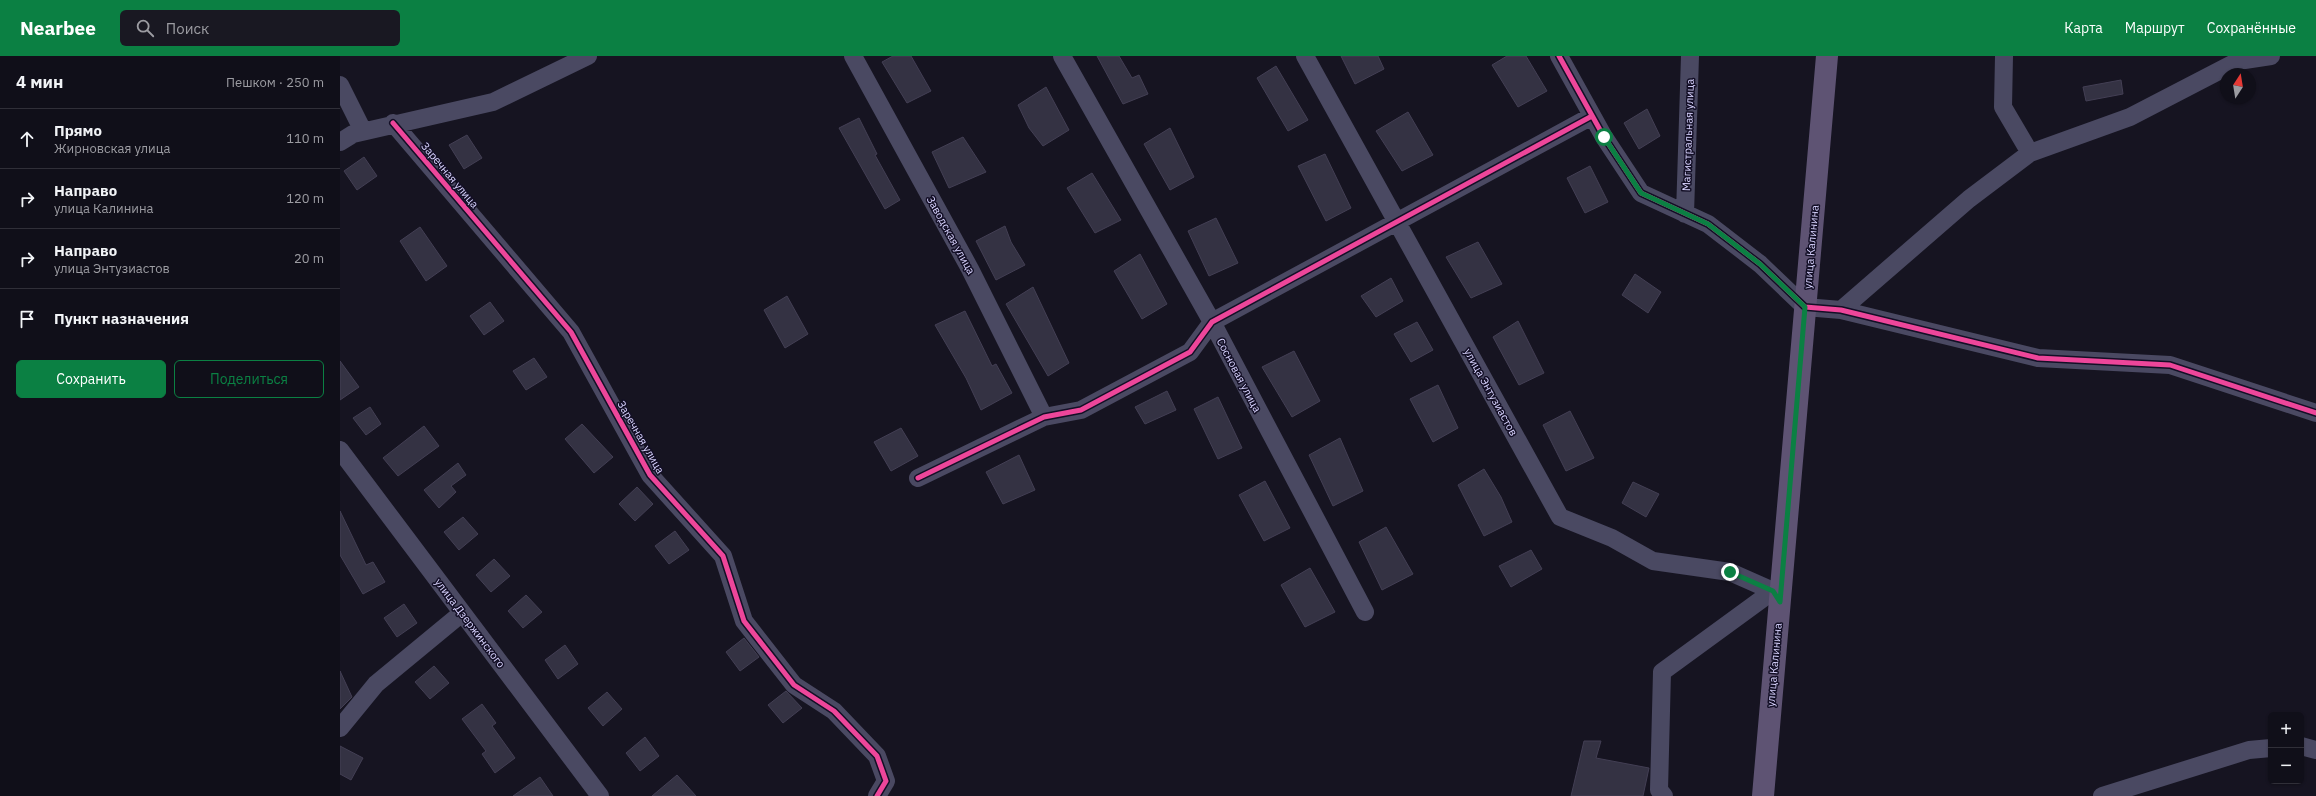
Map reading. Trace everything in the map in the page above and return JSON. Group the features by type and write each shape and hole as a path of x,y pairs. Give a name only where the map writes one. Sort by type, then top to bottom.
{"main road":[{"name":"улица Калинина","path":"1763,796 1776,597 1805,307 1827,56"}],"street":[{"path":"340,142 353,134 393,123 493,102 588,56"},
{"name":"Заводская улица","path":"853,56 970,269 1044,417"},
{"name":"Сосновая улица","path":"1062,56 1212,322 1365,612"},
{"name":"улица Энтузиастов","path":"1305,56 1560,517 1612,538 1653,561 1730,572 1776,597"},
{"path":"1559,56 1604,137 1641,193 1708,224 1760,264 1805,307 1841,310 2038,358 2170,365 2316,413"},
{"name":"Магистральная улица","path":"1685,214 1690,56"},
{"path":"2004,56 2003,107 2030,153"},
{"path":"1841,310 1969,199 2030,153 2130,117 2238,61 2271,56"},
{"path":"340,85 363,131"},
{"path":"918,478 1044,417 1081,410 1190,352 1212,322 1592,116"},
{"name":"Заречная улица","path":"393,123 571,332 650,475 723,556 744,621 794,685 834,711 876,756 886,781 878,796"},
{"name":"улица Дзержинского","path":"340,450 600,796"},
{"path":"1664,796 1659,790 1662,672 1776,597"},
{"path":"340,728 376,684 462,613"},
{"path":"2304,747 2316,750"},
{"path":"2102,796 2249,750 2268,748"}],"building":[{"path":"893,56 911,56 931,91 907,103 882,62"},
{"path":"1097,56 1119,56 1132,78 1139,75 1148,94 1123,104"},
{"path":"1341,56 1378,56 1384,69 1355,84"},
{"path":"1507,56 1526,56 1547,91 1518,107 1492,65"},
{"path":"1276,66 1308,120 1288,131 1257,78"},
{"path":"2121,80 2123,94 2086,101 2083,87"},
{"path":"1046,87 1069,130 1043,146 1029,128 1018,105"},
{"path":"1647,109 1660,136 1639,149 1624,123"},
{"path":"1408,112 1433,155 1402,171 1376,131"},
{"path":"859,118 877,154 875,155 900,200 885,209 839,128"},
{"path":"1170,128 1194,177 1170,190 1144,144"},
{"path":"467,135 482,158 464,169 449,145"},
{"path":"963,137 986,172 949,188 932,152"},
{"path":"1325,154 1351,208 1326,221 1298,166"},
{"path":"364,157 377,176 357,190 344,171"},
{"path":"1590,166 1608,202 1585,213 1567,178"},
{"path":"1092,173 1121,220 1095,233 1067,188"},
{"path":"1216,218 1238,263 1209,276 1188,231"},
{"path":"1005,226 1011,242 1025,265 996,280 976,241"},
{"path":"420,227 447,266 426,281 400,241"},
{"path":"1478,242 1502,284 1471,298 1446,257"},
{"path":"1140,254 1167,304 1142,319 1114,271"},
{"path":"1635,274 1661,292 1648,313 1622,295"},
{"path":"1391,278 1403,301 1376,317 1361,296"},
{"path":"1033,287 1069,363 1048,376 1006,304"},
{"path":"787,296 808,334 785,348 764,310"},
{"path":"490,302 504,321 484,335 470,316"},
{"path":"965,311 992,366 996,364 1012,393 981,410 966,378 935,325"},
{"path":"1518,321 1544,373 1519,385 1493,337"},
{"path":"1417,322 1433,350 1411,362 1394,334"},
{"path":"1294,351 1320,401 1292,417 1262,367"},
{"path":"534,358 547,377 526,390 513,371"},
{"path":"340,361 359,387 340,400"},
{"path":"1438,385 1458,428 1433,442 1410,399"},
{"path":"1167,391 1176,410 1145,424 1135,407"},
{"path":"1218,397 1242,448 1218,459 1194,409"},
{"path":"370,407 381,424 366,435 353,418"},
{"path":"1570,411 1594,458 1566,471 1543,425"},
{"path":"582,424 613,457 594,473 565,439"},
{"path":"424,426 439,446 398,476 383,458"},
{"path":"901,428 918,456 891,471 874,442"},
{"path":"1340,438 1363,491 1333,506 1309,455"},
{"path":"1019,455 1035,490 1003,504 986,472"},
{"path":"458,463 466,475 451,486 456,492 439,508 424,490"},
{"path":"1484,469 1501,497 1512,522 1484,536 1458,485"},
{"path":"1265,481 1290,528 1264,541 1239,495"},
{"path":"1633,482 1659,494 1646,517 1622,503"},
{"path":"637,487 653,504 635,521 619,504"},
{"path":"340,511 366,565 373,562 385,582 363,594 340,555"},
{"path":"463,517 478,534 459,550 444,532"},
{"path":"1386,527 1413,574 1382,590 1359,542"},
{"path":"675,531 689,550 669,564 655,546"},
{"path":"1531,550 1542,569 1511,587 1499,566"},
{"path":"494,559 510,576 491,592 476,575"},
{"path":"1310,568 1335,612 1305,627 1281,585"},
{"path":"526,595 542,612 523,628 508,611"},
{"path":"404,604 417,623 397,637 384,618"},
{"path":"744,638 759,657 740,671 726,652"},
{"path":"565,645 578,664 558,679 545,660"},
{"path":"434,666 449,683 430,699 415,682"},
{"path":"340,671 352,697 340,709"},
{"path":"786,691 802,708 783,723 768,705"},
{"path":"607,692 622,709 603,726 588,708"},
{"path":"482,704 496,723 492,726 515,758 495,773 482,754 486,751 462,719"},
{"path":"645,737 659,756 640,771 626,753"},
{"path":"1584,741 1601,741 1596,758 1649,768 1643,796 1571,796"},
{"path":"340,746 363,758 351,780 340,774"},
{"path":"677,775 696,796 652,796"},
{"path":"540,777 553,796 513,796"}],"cycle path":[{"path":"1559,56 1604,137 1641,193 1708,224 1760,264 1805,307 1841,310 2038,358 2170,365 2316,413"},
{"path":"918,478 1044,417 1081,410 1190,352 1212,322 1592,116"},
{"path":"393,123 571,332 650,475 723,556 744,621 794,685 834,711 877,756 886,781 877,796"}],"route":[{"path":"1604,137 1641,193 1708,224 1760,264 1805,307 1780,602 1773,591 1730,572"}]}
